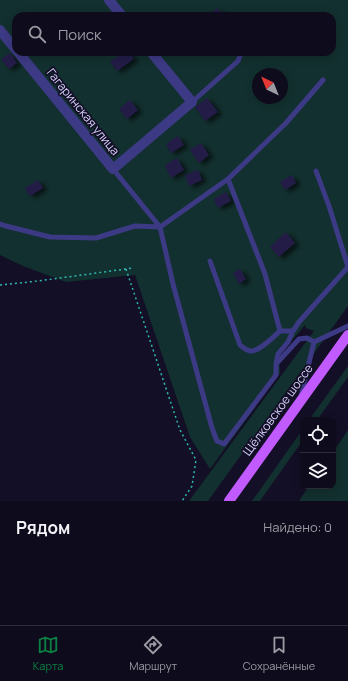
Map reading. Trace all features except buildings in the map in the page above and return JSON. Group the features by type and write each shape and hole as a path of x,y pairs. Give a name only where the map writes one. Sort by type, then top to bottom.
{"main road":[{"name":"Щёлковское шоссе","path":"229,501 348,335"}],"street":[{"path":"109,0 119,12"},
{"path":"0,30 12,45"},
{"name":"Гагаринская улица","path":"21,56 113,169"},
{"path":"113,169 192,102 154,56"}],"lane":[{"path":"192,102 238,62 240,56"},
{"path":"0,224 50,237 96,238 136,226 160,227 228,179 286,123 323,80"},
{"path":"113,169 160,227 181,315 212,428 217,441 224,444 276,374 278,354 288,342 299,322 348,267 329,206 316,171"},
{"path":"228,179 265,274 280,331"},
{"path":"210,261 240,345 246,350 252,351 259,348 280,331 293,331"},
{"path":"314,342 348,326"},
{"path":"276,364 300,339 306,338 314,342"},
{"path":"299,403 314,342"}],"path":[{"path":"0,285 133,268"},
{"path":"126,269 180,430 196,460 192,486 182,501"}],"green space":[{"path":"0,0 348,0 348,306 208,501 189,501 314,331 306,328 305,325 279,356 280,373 210,469 190,437 135,275 66,282 23,266 0,255"},
{"path":"348,366 348,377 319,417 311,417"},
{"path":"348,430 348,501 299,501 307,489 336,489 336,448"},
{"path":"300,433 300,444 260,501 252,501"}]}
